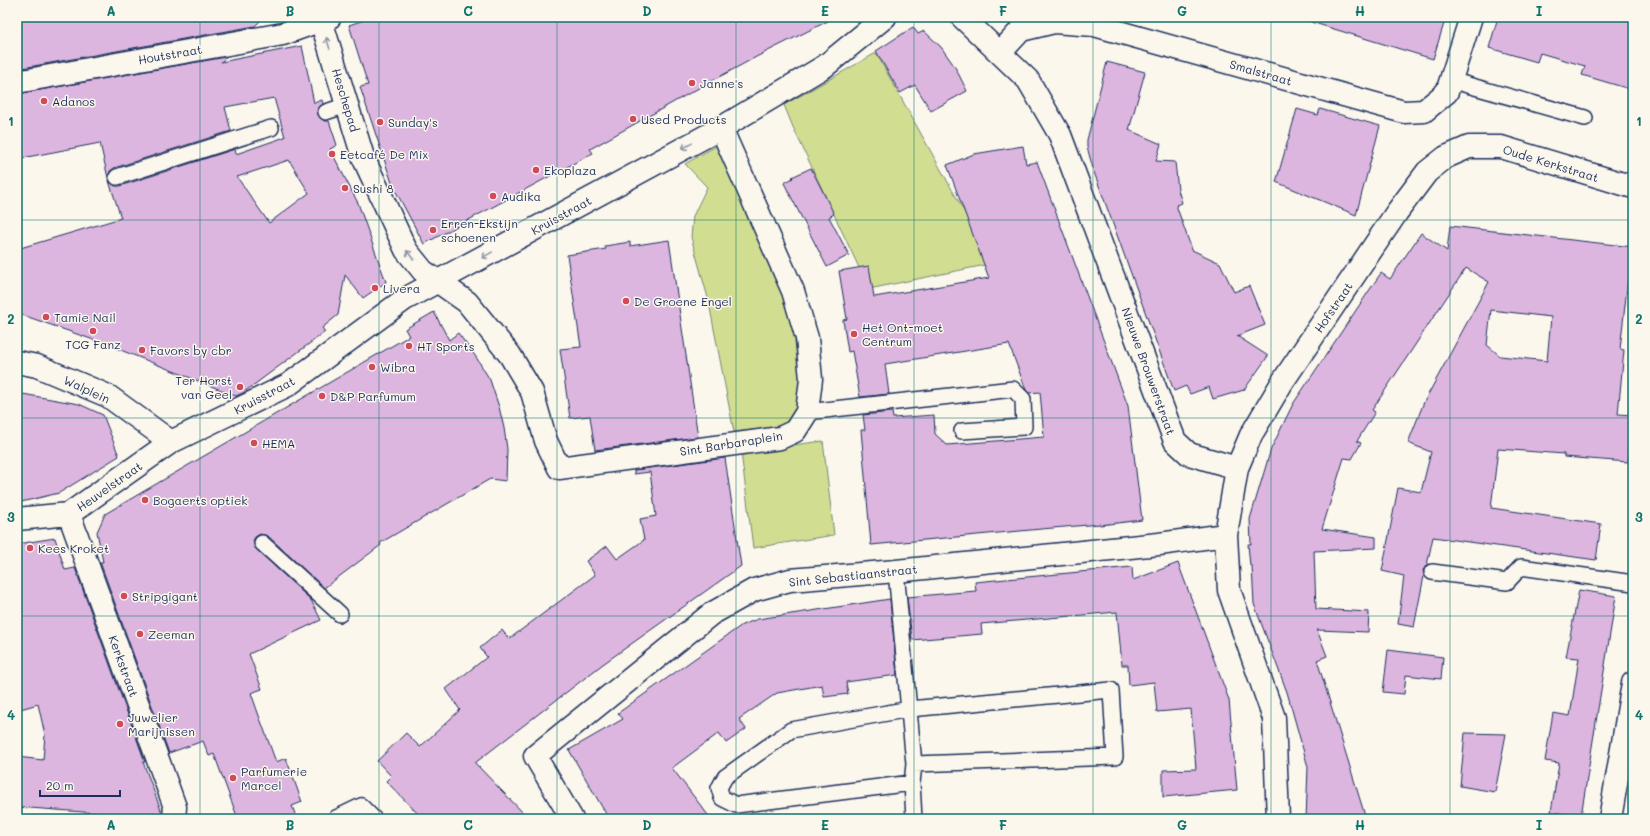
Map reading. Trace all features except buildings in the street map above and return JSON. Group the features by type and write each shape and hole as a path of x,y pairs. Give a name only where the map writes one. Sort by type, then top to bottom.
{"street":[{"name":"Kruisstraat","path":"171,442 288,385 405,299 721,128 825,66 885,17"},
{"name":"Nieuwe Brouwerstraat","path":"962,17 1028,80 1060,135 1175,440 1189,454 1237,468"},
{"name":"Smalstraat","path":"1000,52 1021,30 1054,22 1094,25 1404,112 1424,111 1447,92 1471,17"},
{"name":"Houtstraat","path":"17,82 283,34 324,18"},
{"name":"Heschepad","path":"324,18 347,105 363,157 406,250 423,271 467,302 510,354 532,392 546,441 559,468"},
{"name":"Sint Barbaraplein","path":"559,468 780,438 795,430 807,412 811,379 805,331 793,291 721,128"},
{"name":"Oude Kerkstraat","path":"1446,157 1469,147 1500,147 1633,187"},
{"name":"Hofstraat","path":"1237,468 1251,435 1283,381 1401,207 1427,172 1446,157"},
{"name":"Walplein","path":"17,362 37,366 108,396 171,442"},
{"name":"Heuvelstraat","path":"17,519 69,514 171,442"},
{"path":"1237,468 1226,535 1229,590 1274,718 1278,819"},
{"name":"Kerkstraat","path":"69,514 175,807 174,819"},
{"name":"Sint Sebastiaanstraat","path":"572,819 535,756 711,614 754,590 790,580 896,571 1159,544 1226,535"},
{"path":"1610,819 1633,683"}],"lane":[{"path":"1450,80 1584,118"},
{"path":"326,112 347,105"},
{"path":"117,177 271,128"},
{"path":"807,412 1013,389 1023,399 1024,427 962,431"},
{"path":"262,543 340,614"},
{"path":"1432,572 1507,582 1521,567 1633,583"},
{"path":"896,571 914,764 912,783 914,819"},
{"path":"912,783 736,805 722,798 719,788 725,777 791,730 910,710 1111,690 1115,757 914,764"},
{"path":"337,819 336,818 361,806 374,819"}],"green space":[{"path":"876,53 974,229 990,264 869,289 784,105"},
{"path":"723,142 763,236 792,323 805,401 807,424 734,432 708,298 691,237 693,216 707,187 685,164"},
{"path":"823,441 834,535 753,548 741,452"}],"place":[{"name":"Janne's","path":"692,83"},
{"name":"Adanos","path":"44,101"},
{"name":"Used Products","path":"633,119"},
{"name":"Sunday's","path":"380,122"},
{"name":"Eetcafé De Mix","path":"332,154"},
{"name":"Ekoplaza","path":"536,170"},
{"name":"Sushi 8","path":"345,188"},
{"name":"Audika","path":"493,196"},
{"name":"Erren-Ekstijn schoenen","path":"433,230"},
{"name":"Livera","path":"375,288"},
{"name":"De Groene Engel","path":"626,301"},
{"name":"Tamie Nail","path":"46,317"},
{"name":"TCG Fanz","path":"93,331"},
{"name":"Het Ont-moet Centrum","path":"854,334"},
{"name":"HT Sports","path":"409,346"},
{"name":"Favors by cbr","path":"142,350"},
{"name":"Wibra","path":"372,367"},
{"name":"Ter Horst van Geel","path":"240,387"},
{"name":"D&P Parfumum","path":"322,396"},
{"name":"HEMA","path":"254,443"},
{"name":"Bogaerts optiek","path":"145,500"},
{"name":"Kees Kroket","path":"30,548"},
{"name":"Stripgigant","path":"124,596"},
{"name":"Zeeman","path":"140,634"},
{"name":"Juwelier Marijnissen","path":"120,724"},
{"name":"Parfumerie Marcel","path":"233,778"}]}
